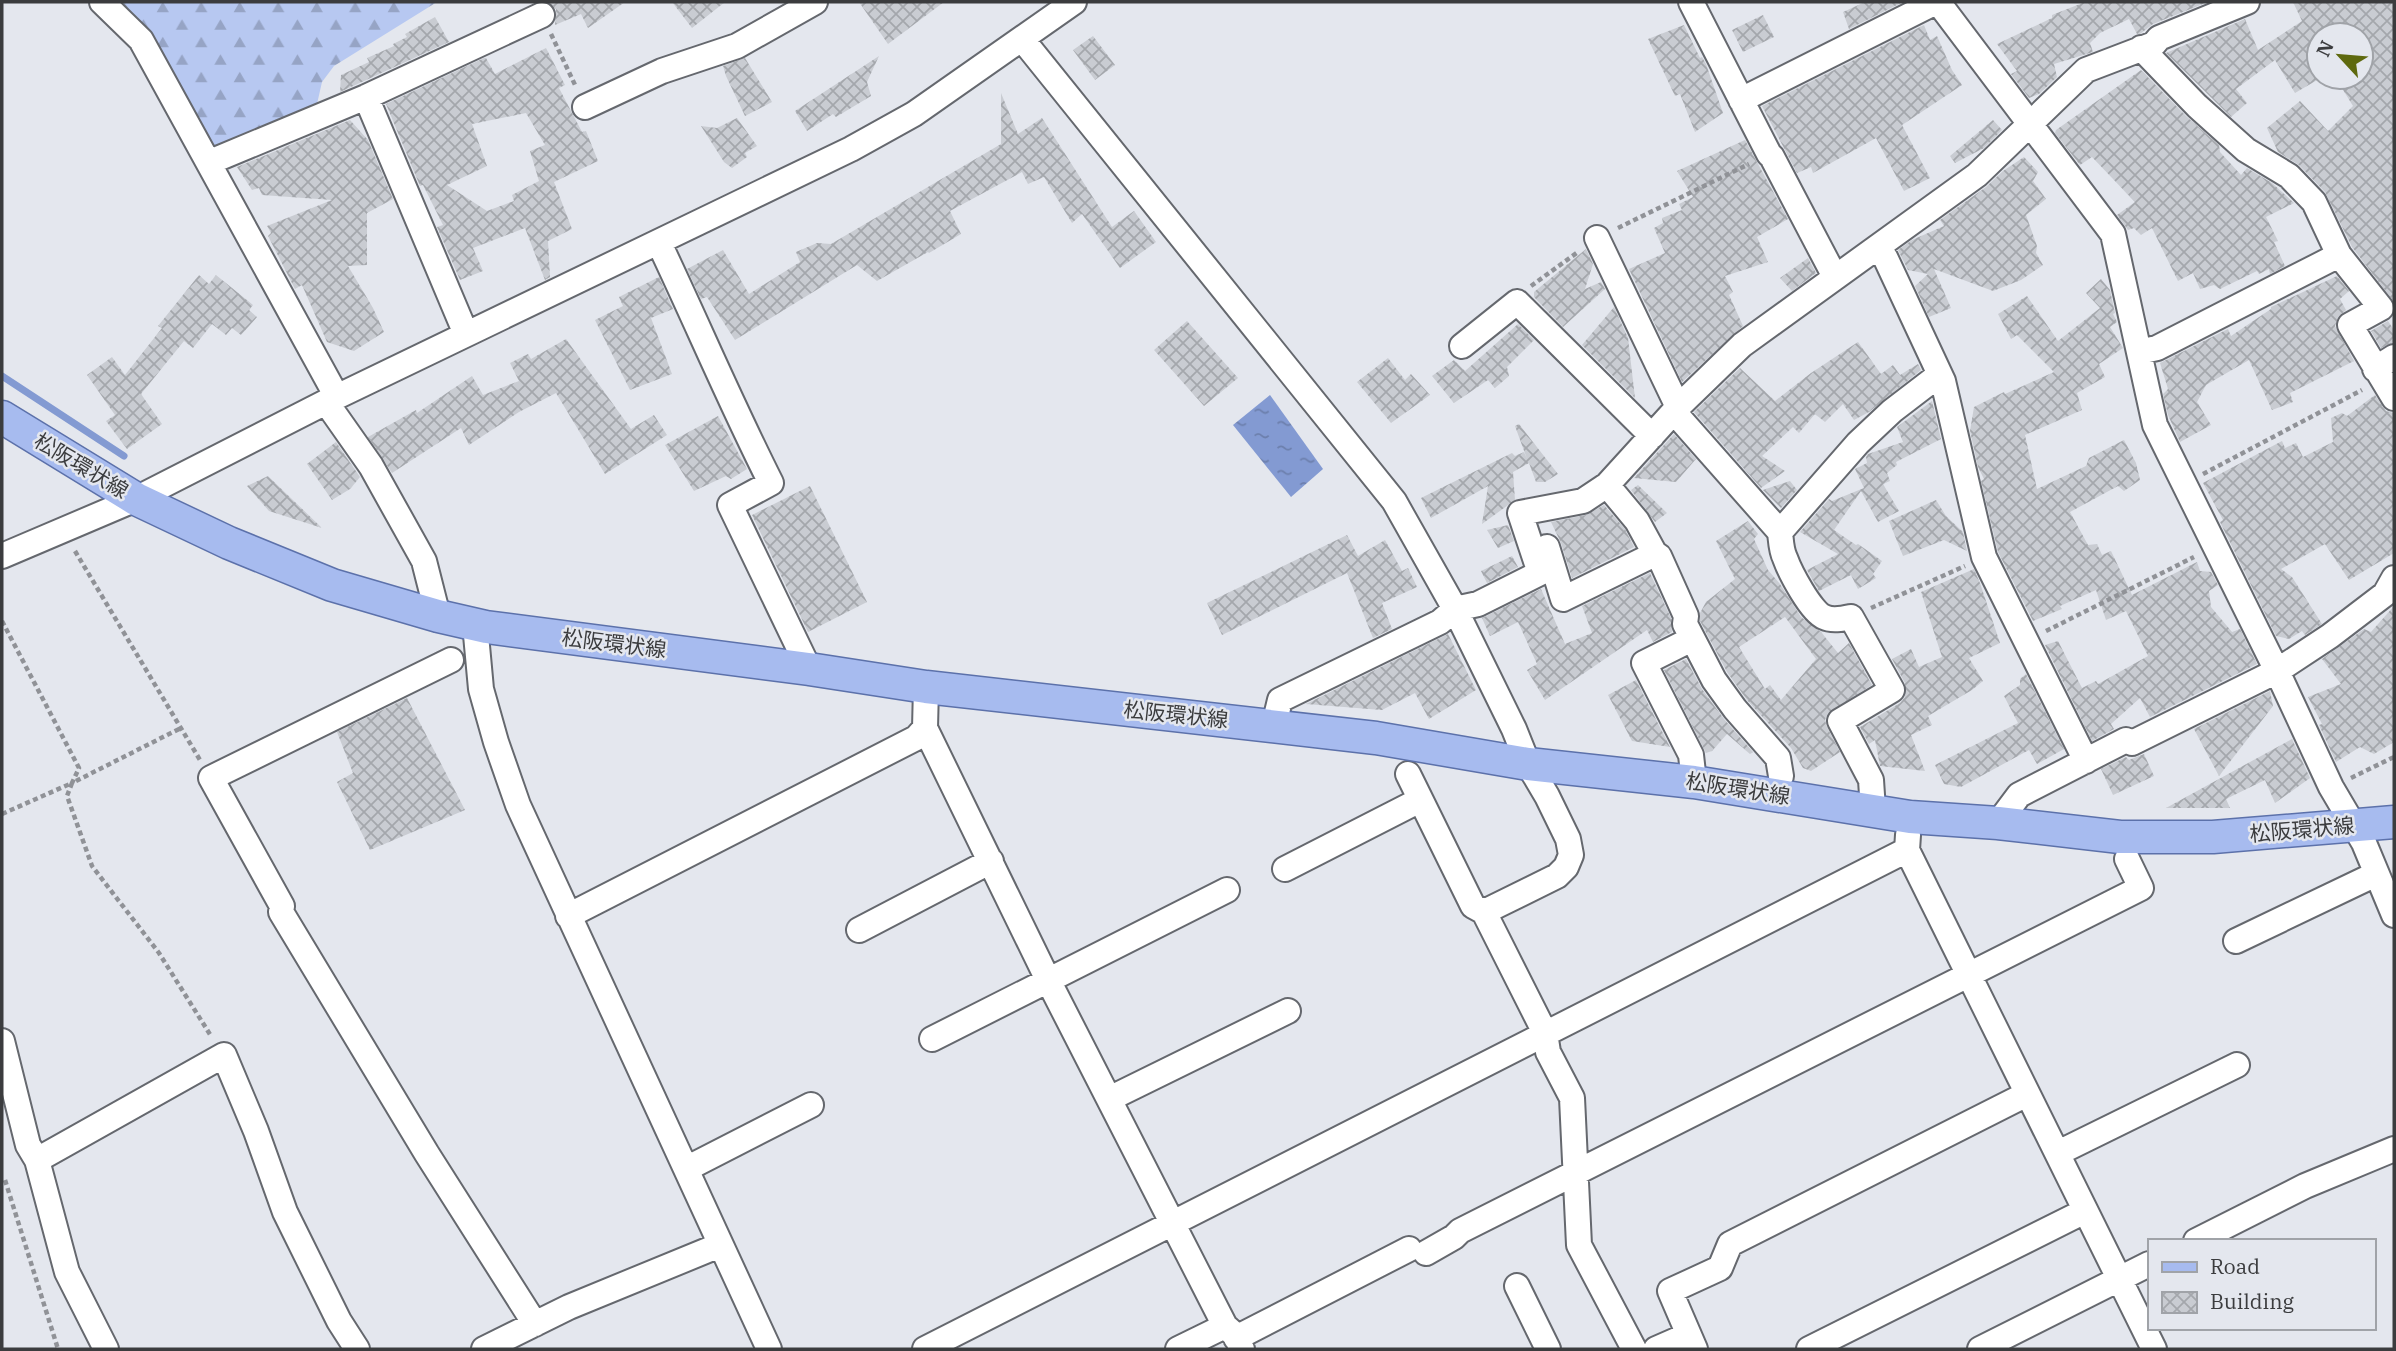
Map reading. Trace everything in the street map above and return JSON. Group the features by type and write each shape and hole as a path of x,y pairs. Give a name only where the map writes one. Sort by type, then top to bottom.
{"main road":[{"name":"松阪環状線","path":"2,418 136,499 229,543 332,585 475,624 926,687 1376,738 1528,764 1694,782 1910,817 1998,823 2120,837 2213,837 2394,822"}],"street":[{"path":"102,2 141,40 210,163 331,399 424,561 438,616"},
{"path":"585,107 662,71 737,46 815,2"},
{"path":"2,556 136,499 331,399 792,179 914,114 1074,2"},
{"path":"1691,2 1835,277"},
{"path":"1741,100 1937,2 2113,233 2155,425 2277,671 2331,788 2364,843 2394,915"},
{"path":"1274,725 1280,700 1440,622 1455,609 1478,604 1541,573 1520,513 1583,501 1607,485 1676,410 1742,345 1976,175 2087,70 2154,44 2159,38 2247,2"},
{"path":"210,163 366,97 542,15"},
{"path":"1023,39 1394,501 1455,609 1514,729 1528,764 1568,839 1571,855 1566,867 1557,876 1484,912"},
{"path":"2141,48 2197,106 2246,150 2289,176 2314,202 2339,255 2381,307 2350,325 2386,376"},
{"path":"366,97 466,334"},
{"path":"1597,238 1676,410 1780,531 1784,556 1794,579 1816,612 1830,619 1851,617 1892,690 1840,721 1871,780 1873,810"},
{"path":"659,243 730,402 771,483 730,505 809,669"},
{"path":"1875,250 1885,257 1943,381 1984,557 2086,761"},
{"path":"2139,352 2157,348 2339,255"},
{"path":"1462,346 1517,302 1652,436"},
{"path":"1780,531 1858,443 1892,411 1939,376"},
{"path":"1607,485 1637,521 1658,556 1686,615 1685,624 1714,680 1777,758 1781,776"},
{"path":"1536,509 1563,599 1655,554"},
{"path":"1998,823 2019,795 2126,740 2132,743 2277,671 2330,636 2385,594 2394,578"},
{"path":"475,624 481,689 518,805 769,1349"},
{"path":"1692,639 1644,663 1691,755 1694,782"},
{"path":"451,660 211,778 282,906 281,912 426,1154 536,1324"},
{"path":"926,687 925,728 1048,981 1234,1338"},
{"path":"568,916 916,738 925,728"},
{"path":"1408,774 1473,906 1484,912 1545,1033 1548,1052 1572,1098 1579,1245 1634,1349"},
{"path":"1285,869 1420,800"},
{"path":"1910,817 1907,850 2154,1349"},
{"path":"925,1349 1907,850"},
{"path":"1178,1349 1234,1338 1418,1251 1454,1237 1460,1231 1576,1171 2141,888 2127,859"},
{"path":"859,930 991,861"},
{"path":"2236,941 2376,874"},
{"path":"932,1039 1227,890"},
{"path":"1109,1099 1288,1011"},
{"path":"2,1041 28,1146 37,1160 67,1272 106,1349"},
{"path":"37,1160 224,1055 256,1131 285,1212 339,1321 357,1349"},
{"path":"2058,1153 2237,1065"},
{"path":"1656,1349 1692,1342 1670,1291 1720,1268 1730,1244 2027,1094"},
{"path":"686,1169 811,1105"},
{"path":"2200,1239 2305,1186 2394,1149"},
{"path":"1809,1349 2085,1211"},
{"path":"484,1349 569,1307 720,1245"},
{"path":"1980,1349 2148,1264"},
{"path":"1517,1286 1548,1349"}],"path":[{"path":"542,15 585,107"},
{"path":"1527,288 1597,238 1769,154"},
{"path":"2183,484 2386,376"},
{"path":"62,529 211,778"},
{"path":"2026,641 2214,547"},
{"path":"1851,617 1984,557"},
{"path":"2,621 79,768 67,796 92,866 159,953 216,1043"},
{"path":"2,814 72,783 181,728"},
{"path":"2331,788 2394,757"},
{"path":"5,1180 58,1349"}],"green space":[{"path":"122,2 437,2 334,66 322,82 317,104 310,112 221,149 212,145 145,32"}],"water":[{"path":"1270,395 1323,469 1291,497 1233,425"}],"building":[{"path":"548,2 625,2 588,28 581,14 555,25 556,9"},
{"path":"672,2 725,2 692,28"},
{"path":"859,2 944,2 888,44"},
{"path":"1865,2 1903,2 1849,29 1843,12"},
{"path":"2085,2 2208,2 2153,24 2140,34 2137,34 2129,19 2100,33 2090,43 2093,52 2054,64 2057,77 2039,94 2029,98 2011,74 2017,71 1997,44 2052,18 2052,15"},
{"path":"2293,2 2394,2 2394,302 2352,247 2325,192 2299,165 2278,152 2267,128 2300,101 2328,131 2353,106 2344,91 2375,91 2375,21 2305,21 2305,87 2295,93 2275,60 2236,89 2247,103 2231,117 2166,53 2245,19 2258,50 2302,21"},
{"path":"1763,15 1774,37 1743,52 1732,30"},
{"path":"435,17 449,42 340,92 341,75 369,62 367,58 394,46 393,44 407,37 405,34"},
{"path":"1684,25 1700,58 1702,57 1706,64 1723,113 1695,132 1680,94 1675,96 1648,39"},
{"path":"1924,25 1930,40 1937,36 1962,85 1902,125 1930,178 1904,191 1876,138 1813,173 1811,167 1797,173 1762,106"},
{"path":"1093,36 1115,65 1095,80 1073,50"},
{"path":"546,48 565,85 559,88 582,132 586,131 598,161 554,182 572,229 548,241 550,277 545,280 525,228 473,248 483,271 460,280 437,227 443,225 423,185 420,186 386,104 484,58 495,74","holes":["526,113 545,145 530,151 539,181 512,195 514,201 487,211 447,185 487,166 472,124"]},
{"path":"879,56 867,82 871,96 836,117 833,114 807,131 795,111"},
{"path":"745,58 772,102 745,116 723,66"},
{"path":"2141,70 2219,145 2220,152 2241,175 2247,168 2272,183 2294,203 2266,217 2278,241 2274,242 2285,266 2270,274 2269,269 2259,274 2257,271 2220,289 2214,285 2200,289 2193,273 2178,281 2152,228 2141,235 2134,228 2128,230 2117,215 2135,202 2092,157 2080,165 2055,133"},
{"path":"1001,93 1018,134 1042,118 1112,227 1134,211 1156,242 1120,268 1082,214 1072,223 1044,177 1028,184 1022,172 950,211 961,234 929,253 877,281 857,265 735,340 707,297 701,299 687,269 723,250 749,294 800,262 796,252 817,243 831,244 1001,144"},
{"path":"737,118 757,146 745,153 747,157 732,168 724,162 701,126 717,128"},
{"path":"350,120 368,140 393,199 367,213 367,265 348,266 384,332 354,351 327,342 302,285 295,289 268,236 271,233 267,226 332,200 262,195 259,188 252,190 237,167"},
{"path":"1993,120 2002,130 1984,148 1955,163 1950,156"},
{"path":"1745,140 1788,219 1757,237 1768,262 1725,276 1733,292 1729,295 1743,326 1682,382 1629,269 1665,253 1654,228 1663,223 1662,218 1682,210 1679,204 1693,197 1677,171"},
{"path":"2024,157 2038,172 2033,181 2046,199 2026,215 2037,246 2036,253 2043,265 2021,280 1993,291 1934,269 1951,308 1929,317 1915,286 1928,274 1908,270 1898,250 1912,240 1944,226 1940,220"},
{"path":"1586,249 1593,264 1585,289 1601,282 1605,289 1563,327 1534,297 1534,292"},
{"path":"1808,258 1816,273 1792,291 1780,278"},
{"path":"199,275 209,284 216,275 253,305 249,310 257,317 241,335 232,328 226,335 212,324 193,348 184,341 141,394 162,424 127,449 106,421 115,415 87,375 112,357 125,375 162,328 158,326"},
{"path":"2337,276 2349,291 2340,299 2346,310 2338,317 2335,326 2354,361 2290,393 2293,402 2272,410 2249,360 2206,385 2197,402 2211,425 2180,442 2168,415 2163,394 2168,389 2160,363 2228,329 2231,336 2271,307"},
{"path":"659,277 673,309 651,318 672,374 630,390 595,320 623,306 619,297"},
{"path":"2101,279 2110,290 2115,313 2113,314 2117,322 2110,327 2123,348 2099,364 2105,377 2077,393 2082,410 2025,435 2037,489 2086,466 2089,458 2124,440 2136,463 2140,480 2124,491 2118,486 2070,512 2088,545 2097,544 2102,555 2111,551 2132,595 2197,562 2200,571 2211,572 2218,585 2209,591 2211,607 2232,632 2240,629 2257,664 2150,717 2140,698 2111,724 2114,729 2092,741 2045,645 2058,641 2082,688 2096,681 2098,684 2148,656 2126,611 2106,620 2096,590 2033,621 1998,552 1981,481 1984,479 1978,467 1970,431 1974,407 2054,372 2017,335 2011,339 1998,314 2027,296 2058,341 2100,308 2086,293"},
{"path":"1614,307 1628,338 1635,398 1582,345"},
{"path":"1187,321 1238,378 1204,406 1154,350"},
{"path":"2388,321 2394,330 2394,342 2381,348 2371,331"},
{"path":"1518,324 1534,340 1507,367 1509,376 1495,388 1488,380 1454,403 1432,376 1454,360 1465,371"},
{"path":"566,339 631,429 654,415 667,435 605,474 556,393 519,412 469,445 461,428 392,473 368,437 416,410 417,413 472,376 483,395 519,381 510,363 528,354 531,359"},
{"path":"1858,342 1881,374 1893,365 1900,375 1918,364 1921,370 1869,412 1854,420 1843,404 1825,422 1815,414 1799,433 1793,427 1762,456 1785,471 1761,488 1694,412 1740,368 1775,401"},
{"path":"1388,358 1405,380 1411,374 1430,395 1391,423 1357,382"},
{"path":"2375,395 2386,411 2394,413 2394,553 2349,580 2325,544 2281,569 2292,577 2322,624 2305,635 2302,631 2289,639 2276,636 2220,522 2223,520 2203,483 2282,441 2285,448 2296,443 2303,457 2333,442 2331,418 2342,413 2347,416"},
{"path":"1932,401 1941,439 1896,462 1897,465 1887,473 1890,481 1883,484 1899,511 1878,522 1861,491 1834,530 1882,561 1873,574 1876,578 1858,589 1851,575 1819,591 1807,570 1838,554 1800,532 1829,499 1832,501 1864,488 1855,469 1867,463 1868,454 1903,442 1897,427"},
{"path":"718,416 747,469 731,479 726,476 694,491 665,445"},
{"path":"1519,424 1558,474 1545,482 1536,482 1529,463 1513,472 1515,500 1482,524 1488,486 1431,518 1421,498 1512,453 1515,456 1524,452 1527,459 1515,426"},
{"path":"1674,434 1696,459 1676,482 1634,478"},
{"path":"336,442 360,477 350,489 332,500 307,464"},
{"path":"268,476 322,528 269,511 247,486"},
{"path":"1790,481 1797,490 1781,508 1763,490"},
{"path":"1638,485 1667,513 1655,522 1631,490"},
{"path":"810,486 867,602 808,632 752,515"},
{"path":"1936,500 1946,516 1963,532 1967,551 1944,540 1903,556 1889,521"},
{"path":"1604,505 1625,529 1634,547 1572,578 1551,522 1586,515"},
{"path":"1748,521 1758,534 1754,539 1768,570 1801,617 1821,632 1838,653 1849,643 1872,685 1828,713 1825,720 1827,727 1840,752 1811,771 1803,768 1791,748 1747,700 1727,672 1700,621 1700,613 1706,602 1735,579 1716,541","holes":["1785,617 1816,659 1781,700 1770,685 1765,689 1739,647"]},
{"path":"1508,525 1514,541 1498,548 1487,530"},
{"path":"1347,535 1358,556 1385,540 1402,571 1408,568 1417,587 1382,603 1392,629 1373,638 1347,573 1222,635 1207,603"},
{"path":"1512,556 1518,567 1487,583 1481,571"},
{"path":"1974,569 2000,643 1969,658 1983,681 1928,716 1932,725 1911,735 1925,771 1880,766 1875,740 1869,744 1860,727 1900,703 1905,697 1905,683 1892,659 1911,649 1919,667 1942,657 1921,592"},
{"path":"1650,573 1671,618 1672,632 1653,642 1647,630 1545,700 1527,670 1537,664 1518,622 1490,636 1482,618 1541,589 1565,644 1592,633 1582,606"},
{"path":"2394,606 2394,742 2374,754 2360,747 2336,762 2319,725 2322,724 2308,697 2341,684 2322,659 2364,629 2371,632"},
{"path":"1448,634 1476,690 1429,719 1415,693 1382,710 1306,704"},
{"path":"1686,659 1702,689 1753,752 1750,754 1727,734 1712,751 1706,753 1664,670"},
{"path":"2026,674 2064,749 2037,764 2029,750 1961,787 1944,784 1935,765 2018,723 2004,696 2020,685 2020,679"},
{"path":"1636,680 1670,747 1632,741 1608,695"},
{"path":"2270,691 2273,706 2219,776 2194,729"},
{"path":"407,698 465,810 370,850 337,782 353,773 337,732"},
{"path":"2292,739 2310,778 2275,803 2265,780 2226,799 2230,808 2166,808"},
{"path":"2144,754 2154,776 2113,795 2101,769 2126,757 2129,760"}],"waterway":[{"path":"2,376 124,456"}]}
